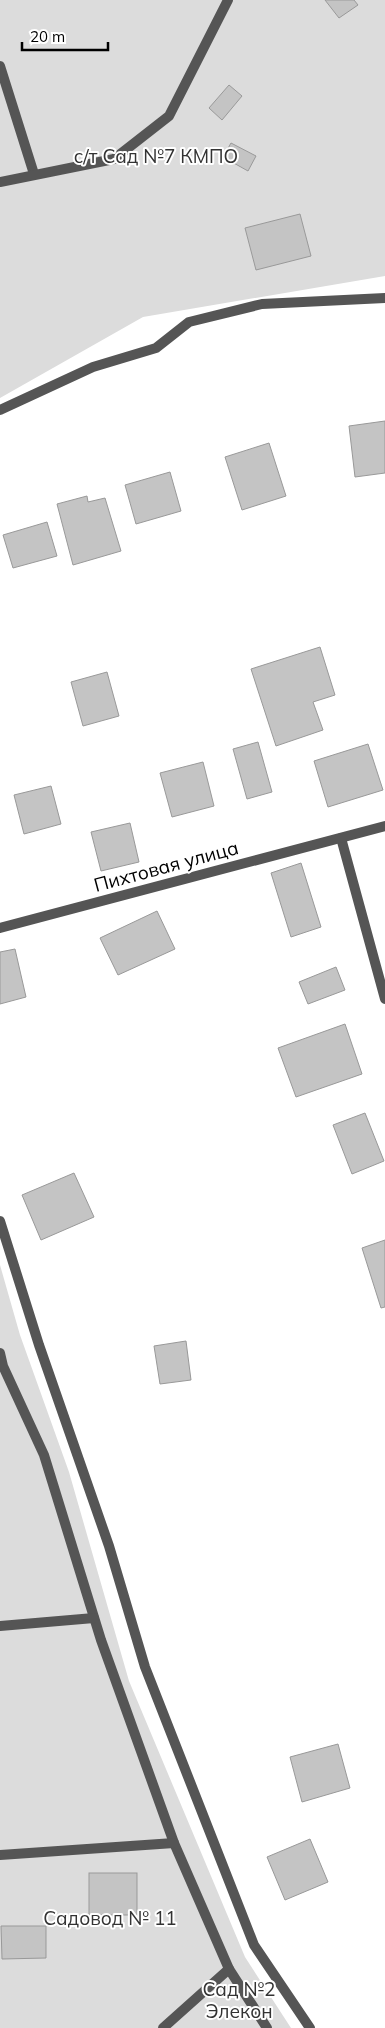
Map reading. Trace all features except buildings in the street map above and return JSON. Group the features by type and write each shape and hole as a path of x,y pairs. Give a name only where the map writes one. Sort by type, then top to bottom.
{"street":[{"path":"0,182 114,159 169,116 228,0"},
{"path":"0,66 34,174"},
{"path":"0,410 93,367 156,348 188,322 262,304 385,298"},
{"name":"Пихтовая улица","path":"0,928 385,826"},
{"path":"342,838 385,999"},
{"path":"0,1220 39,1345 109,1546 145,1667 254,1944 310,2028"},
{"path":"0,1353 2,1366 44,1455 94,1618 174,1843 229,1969 267,2028"},
{"path":"0,1626 94,1618"},
{"path":"0,1855 174,1843"},
{"path":"163,2028 229,1969"}],"green space":[{"name":"с/т Сад №7 КМПО","path":"0,0 385,0 385,276 143,317 0,398"},
{"name":"Садовод № 11","path":"0,1265 20,1335 69,1472 129,1681 245,1957 291,2028 0,2028"}],"park label":[{"name":"Сад №2 Элекон","path":"239,2000"}]}
